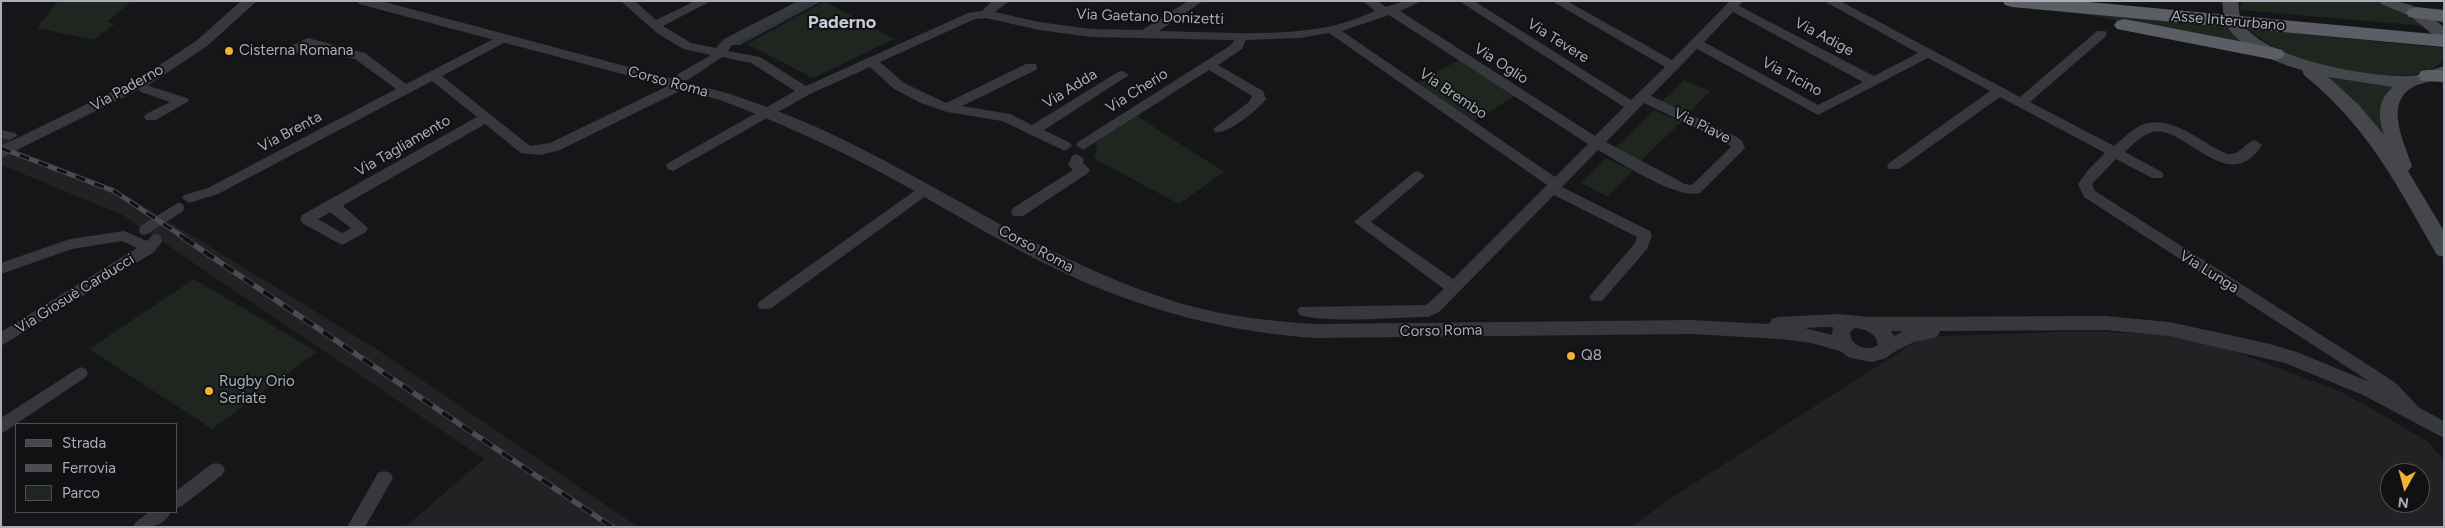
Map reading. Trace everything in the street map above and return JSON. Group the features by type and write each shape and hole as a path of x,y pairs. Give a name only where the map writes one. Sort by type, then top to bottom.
{"highway":[{"path":"2000,1 2014,6 2061,13 2275,54"},
{"name":"Asse Interurbano","path":"2012,1 2192,13 2444,34"},
{"name":"Asse Interurbano","path":"2111,1 2192,13 2444,40"},
{"path":"2416,13 2444,16"}],"main road":[{"path":"2230,1 2230,16 2246,36 2275,54 2302,65 2361,78 2432,76"},
{"path":"2388,1 2416,13 2444,34"},
{"path":"2302,65 2338,92 2408,182"},
{"path":"2432,76 2398,92 2389,104 2391,130 2408,182 2444,250"}],"street":[{"name":"Corso Roma","path":"364,1 503,38 682,81 766,111 844,146 1069,267 1106,284 1204,316 1260,327 1352,332 1691,327 1741,329 1811,336 1846,346 1853,351 1869,356 1882,354 1888,347"},
{"path":"627,1 655,25 687,46 755,60 806,91"},
{"path":"655,25 705,1"},
{"name":"Via Tagliamento","path":"433,75 526,150 540,152 606,122 682,81 715,58 728,42 808,1"},
{"path":"986,14 996,4 1003,1"},
{"path":"1146,34 1197,1"},
{"name":"Via Oglio","path":"1369,1 1596,143"},
{"name":"Via Gaetano Donizetti","path":"673,166 766,111 806,91 960,20 986,14 1069,31 1241,36 1300,34 1332,30 1416,1"},
{"name":"Via Tevere","path":"1465,1 1638,102"},
{"path":"1558,1 1673,66"},
{"path":"1830,1 2157,175"},
{"name":"Via Paderno","path":"1,153 144,80 201,44 250,4"},
{"path":"1305,311 1428,311 1434,308 1735,4"},
{"name":"Via Adige","path":"1735,4 1874,82"},
{"name":"Via Brembo","path":"1332,30 1554,186"},
{"path":"2021,103 2101,34"},
{"name":"Via Cherio","path":"1083,145 1238,46 1241,36"},
{"name":"Via Brenta","path":"189,198 213,191 503,38"},
{"path":"286,53 308,42 360,56 404,89"},
{"name":"Via Ticino","path":"1696,43 1818,111 1928,54"},
{"path":"871,62 899,86 926,100 947,108 1004,118 1034,130 1065,146 1078,143 1083,145 1086,153 1075,165 1083,170 1018,212"},
{"path":"1209,65 1258,94 1259,99 1254,105 1220,129"},
{"path":"947,108 1031,67"},
{"name":"Via Adda","path":"1034,130 1123,74"},
{"path":"146,89 182,101 151,117"},
{"path":"1894,166 1999,92"},
{"name":"Via Piave","path":"1596,143 1689,191 1695,190 1738,148 1737,144 1732,140 1638,102"},
{"name":"Via Tagliamento","path":"338,202 486,118"},
{"name":"Via Lunga","path":"2255,145 2242,157 2230,159 2171,130 2154,126 2147,128 2115,153 2090,176 2085,184 2089,194 2418,415 2444,430"},
{"path":"1065,146 1062,154 1065,158 1078,160"},
{"path":"1418,176 1361,222 1454,288"},
{"path":"1554,186 1645,235 1642,245 1597,297"},
{"path":"765,305 925,190"},
{"path":"144,230 179,208"},
{"name":"Via Giosuè Carducci","path":"1,269 70,244 124,236 153,244 1,340"},
{"name":"Corso Roma","path":"1741,329 1792,322 1870,324"},
{"path":"1846,346 1840,334 1844,325 1850,322"},
{"name":"Via Lunga","path":"1870,324 1996,325 2105,322 2129,324 2176,330 2290,357 2377,386"},
{"path":"1870,324 1886,338 1888,347"},
{"name":"Via Lunga","path":"1888,347 1918,334 1996,325"},
{"name":"Via Lunga","path":"2238,344 2361,396 2404,417 2444,443"},
{"path":"1,427 80,373"},
{"path":"178,499 216,470"},
{"path":"356,527 384,478"},
{"path":"142,527 161,513"}],"shaded area":[{"path":"1,137 14,141 6,146 114,188 375,348 638,527 405,527 484,459 121,214 1,165"},
{"path":"2085,331 2168,335 2215,344 2344,393 2427,441 2444,460 2444,527 1631,527 1668,500 1923,337"}],"green space":[{"path":"58,1 132,1 107,22 115,24 93,40 37,28"},
{"path":"825,1 894,39 813,78 747,44"},
{"path":"2242,1 2375,1 2413,17 2425,26 2240,10"},
{"path":"2060,10 2233,28 2246,44"},
{"path":"2249,29 2444,48 2444,55 2441,62 2430,70 2415,74 2397,76 2358,73 2323,66 2293,56 2270,45"},
{"path":"1459,60 1515,96 1473,122 1416,83"},
{"path":"2324,73 2393,85 2395,88 2389,141"},
{"path":"1684,80 1710,91 1688,114 1661,102"},
{"path":"1654,110 1681,122 1640,162 1614,149"},
{"path":"1137,116 1224,172 1179,204 1093,158 1097,151 1095,143"},
{"path":"1606,158 1633,171 1608,197 1581,183"},
{"name":"Rugby Orio Seriate","path":"194,279 317,352 212,429 89,349"}],"waterway":[{"path":"736,43 817,1"}],"railway":[{"path":"1,148 114,191 186,239"},
{"path":"184,238 612,527"}],"place":[{"name":"Cisterna Romana","path":"229,51"},
{"name":"Q8","path":"1571,356"},
{"name":"Rugby Orio Seriate","path":"209,391"}],"district":[{"name":"Paderno","path":"842,23"}]}
